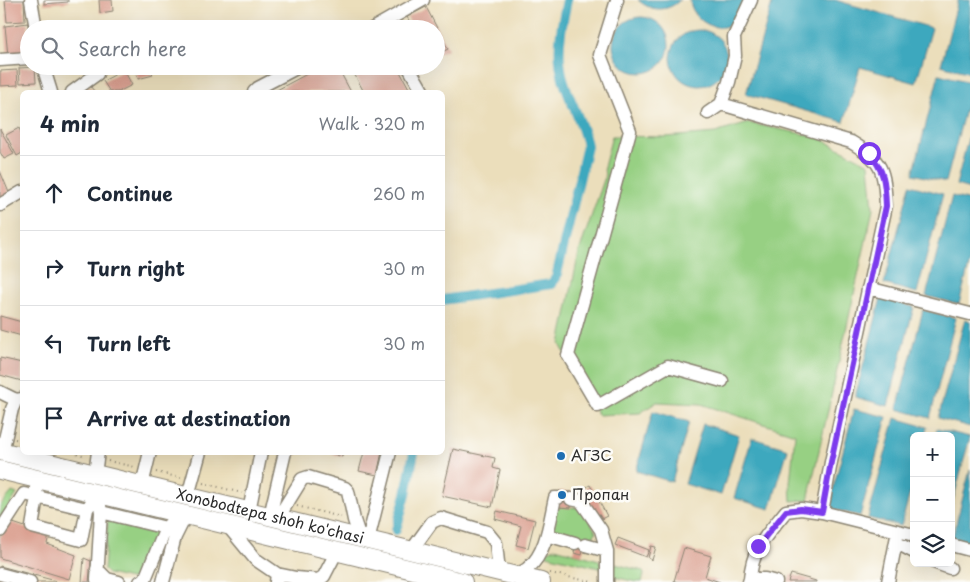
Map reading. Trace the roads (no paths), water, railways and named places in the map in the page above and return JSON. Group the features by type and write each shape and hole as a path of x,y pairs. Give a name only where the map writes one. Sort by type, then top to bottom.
{"highway":[{"name":"Xonobodtepa shoh ko'chasi","path":"1,451 20,454"},
{"name":"Xonobodtepa shoh ko'chasi","path":"37,456 62,459 95,474 540,582"},
{"name":"Xonobodtepa shoh ko'chasi","path":"0,470 463,582"},
{"path":"324,530 333,537 334,542 328,548 329,550"}],"street":[{"path":"31,0 34,20"},
{"path":"395,20 423,0"},
{"path":"617,0 600,55 630,131 568,355 598,406 668,366 722,381"},
{"path":"708,113 721,104 729,82 735,56 734,37 751,0"},
{"path":"0,60 20,59"},
{"path":"45,75 49,90"},
{"path":"75,90 96,75"},
{"path":"256,90 283,75"},
{"path":"413,75 422,90"},
{"path":"721,104 851,142 869,153 880,164 885,183 886,206 822,512"},
{"path":"0,205 20,193"},
{"path":"868,288 970,314"},
{"path":"0,392 19,400 12,409 1,451"},
{"path":"95,474 98,455"},
{"path":"142,485 149,455"},
{"path":"188,496 199,455"},
{"path":"249,511 261,455"},
{"path":"274,517 284,455"},
{"path":"364,539 389,455"},
{"path":"274,517 302,479 308,477 348,490 354,520 364,539"},
{"path":"34,478 37,497 32,527 81,540 88,509 97,494"},
{"path":"0,531 24,494 88,509"},
{"path":"97,494 101,512 97,578 119,582"},
{"path":"411,551 432,522 441,518 486,532 496,543 507,574 528,568 536,559 547,535 554,498 581,501 601,530 607,551 607,582"},
{"path":"776,582 765,579 750,580 751,564 758,546 786,511 801,509 822,512 897,537 910,536"},
{"path":"101,512 166,528"},
{"path":"143,581 166,528 182,514"},
{"path":"163,582 182,514"},
{"path":"227,525 255,559 276,578 319,581 324,576 329,550"},
{"path":"547,535 607,551"},
{"path":"897,537 910,548"},
{"path":"888,582 897,537"},
{"path":"955,546 970,550"},
{"path":"0,576 15,582"},
{"path":"0,576 30,582"}],"water":[{"path":"638,0 680,0 670,7 659,9 648,7"},
{"path":"690,0 745,0 737,19 724,27 717,27 702,21 696,15"},
{"path":"773,0 835,0 932,28 916,83 860,67 844,122 746,94"},
{"path":"958,0 970,0 970,73 941,65"},
{"path":"641,17 652,19 661,25 667,34 669,45 667,56 661,65 652,71 641,73 630,71 621,65 615,56 613,45 615,34 621,25 630,19"},
{"path":"694,30 704,30 719,38 725,47 727,58 725,69 719,78 704,86 694,86 683,81 676,74 671,63 671,53 676,42 683,35"},
{"path":"939,74 970,82 970,91 946,182 913,174"},
{"path":"970,131 970,189 956,185"},
{"path":"910,185 943,194 917,293 884,284"},
{"path":"952,196 970,201 970,262 959,304 926,296"},
{"path":"881,298 914,307 888,406 855,397"},
{"path":"923,310 956,318 930,418 897,409"},
{"path":"965,319 970,321 970,427 938,418"},
{"path":"854,409 887,417 860,516 828,508"},
{"path":"653,411 689,422 672,482 636,471"},
{"path":"895,418 927,427 926,432 910,432 910,493 901,526 868,518"},
{"path":"703,424 739,435 721,495 685,484"},
{"path":"937,429 949,432 936,432"},
{"path":"955,433 970,437 955,493"},
{"path":"752,438 788,449 770,509 734,498"},
{"path":"970,470 970,543 955,540 955,528"}],"waterway":[{"path":"445,300 551,284 556,278 587,146 581,125 564,83 560,61 560,38 567,0"},
{"path":"396,530 406,494 413,455"}],"place":[{"name":"АГЗС","path":"561,456"},
{"name":"Пропан","path":"562,495"}]}
